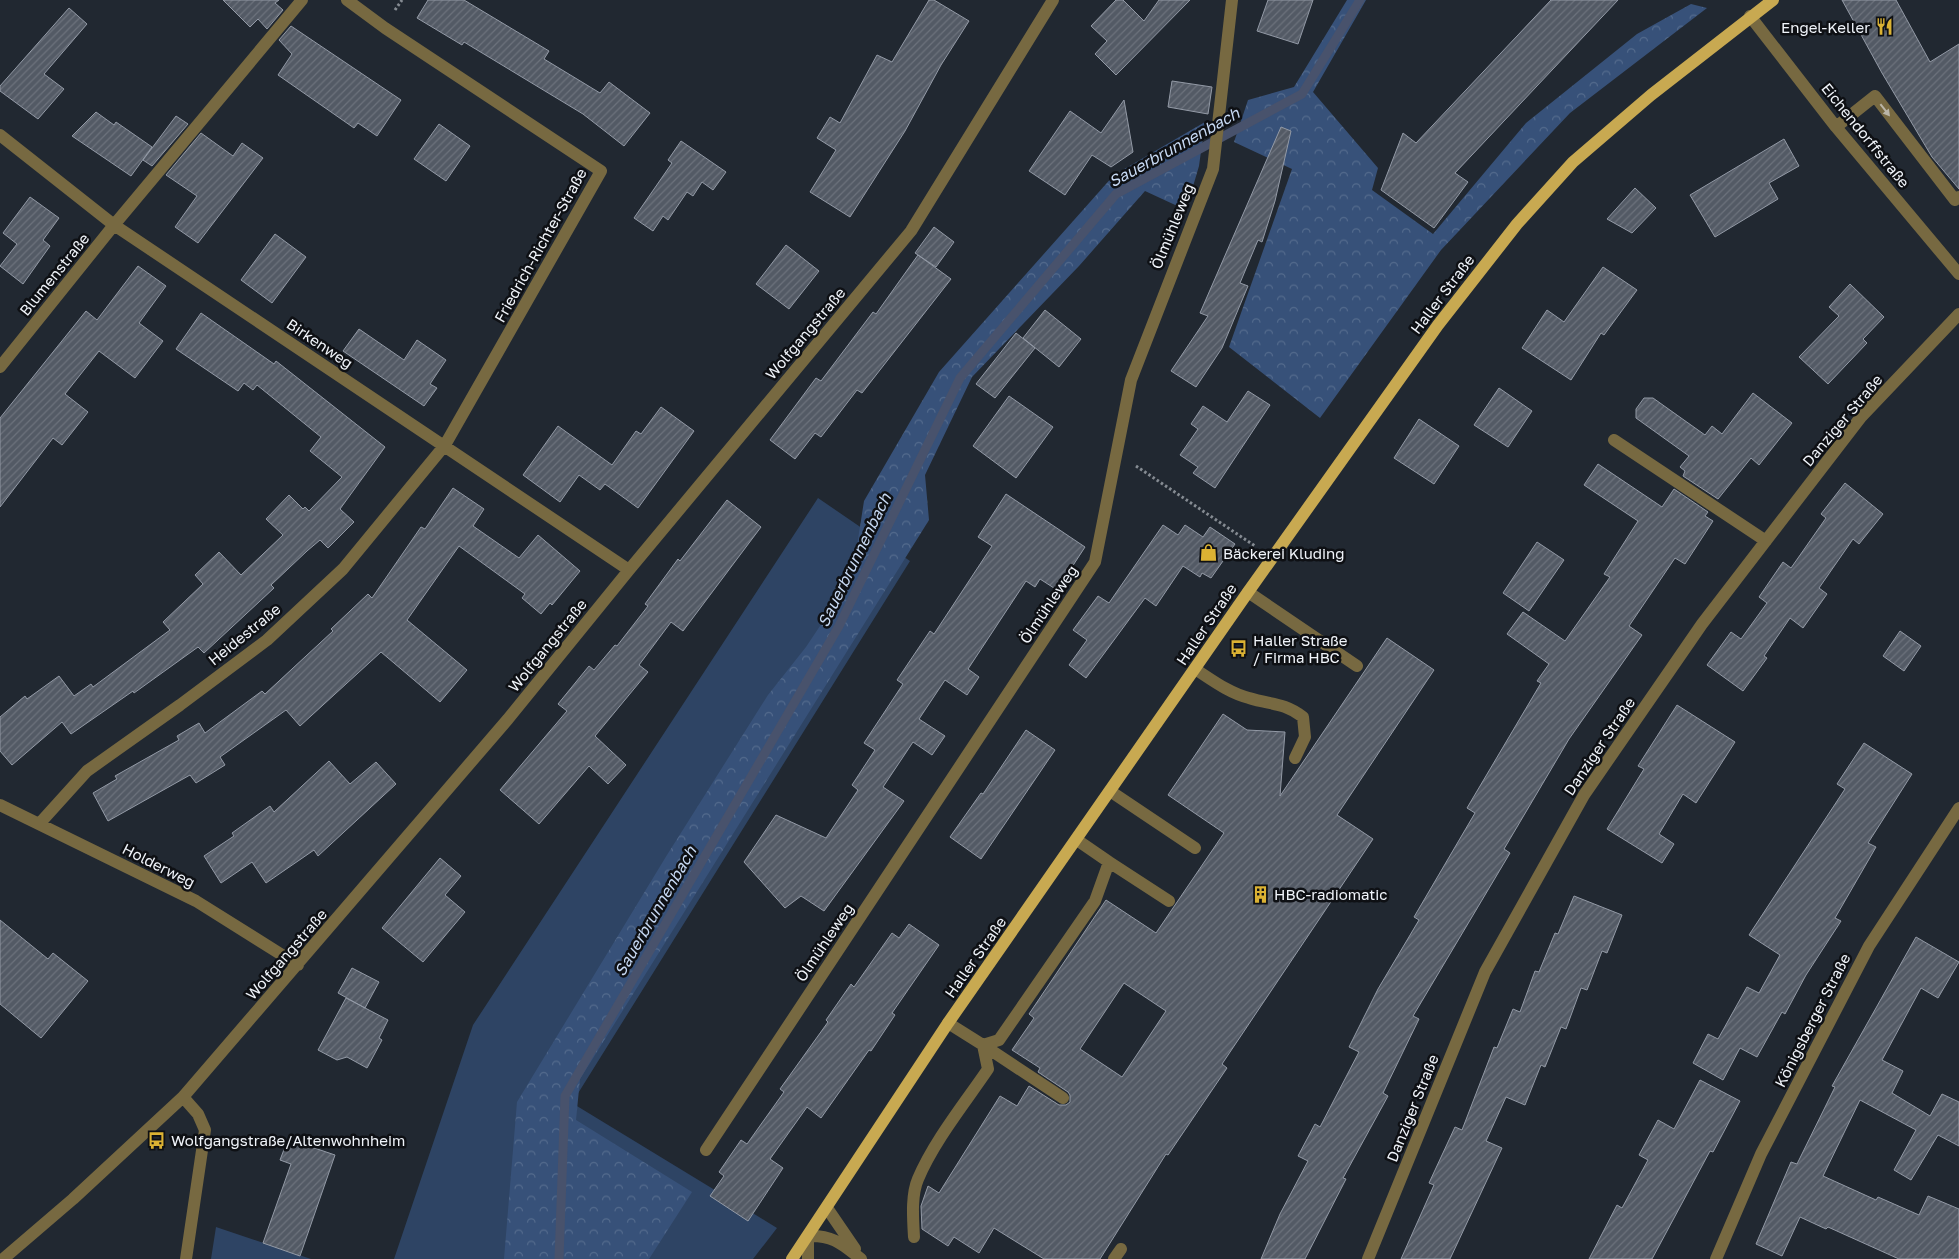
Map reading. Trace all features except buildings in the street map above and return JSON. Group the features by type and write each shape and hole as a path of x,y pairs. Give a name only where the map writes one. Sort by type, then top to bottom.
{"main road":[{"name":"Haller Straße","path":"792,1259 948,1023 1272,557 1438,325 1517,224 1573,162 1651,94 1773,0"}],"street":[{"name":"Blumenstraße","path":"0,367 114,225 302,0"},
{"name":"Friedrich-Richter-Straße","path":"347,0 384,28 601,171 445,445"},
{"name":"Wolfgangstraße","path":"3,1259 72,1200 183,1097 508,719 629,570 911,231 1053,0"},
{"name":"Ölmühleweg","path":"706,1150 1095,562 1130,380 1213,169 1232,0"},
{"name":"Eichendorffstraße","path":"1750,16 1836,127 1959,274"},
{"path":"1836,127 1875,96 1958,200"},
{"name":"Birkenweg","path":"0,135 114,225 629,570"},
{"name":"Danziger Straße","path":"1368,1259 1490,963 1584,795 1702,624 1861,418 1959,314"},
{"path":"1614,440 1766,541"},
{"name":"Heidestraße","path":"40,823 87,771 267,640 343,569 445,445"},
{"path":"1248,592 1357,666"},
{"path":"1195,669 1228,690 1248,698 1289,706 1303,717 1305,737 1295,758"},
{"path":"1110,791 1195,848"},
{"name":"Holderweg","path":"0,805 196,901 298,965"},
{"name":"Königsberger Straße","path":"1716,1259 1761,1154 1869,946 1959,808"},
{"path":"1077,840 1169,901"},
{"path":"984,1045 1000,1040 1095,902 1110,862"},
{"path":"948,1023 1063,1098"},
{"path":"914,1237 913,1214 917,1180 943,1134 988,1069 984,1045"},
{"path":"183,1097 198,1114 205,1130 186,1259"},
{"path":"827,1208 861,1259"},
{"path":"808,1259 808,1236 824,1235 840,1242 861,1259"}],"path":[{"path":"1116,453 1272,557"}],"shaded area":[{"path":"818,498 910,561 572,1103 777,1228 753,1259 394,1259 473,1025"},
{"path":"216,1227 311,1259 211,1259"}],"green space":[{"path":"1347,0 1366,0 1313,92 1378,168 1372,190 1433,234 1526,123 1637,34 1691,4 1707,8 1570,113 1441,250 1320,418 1229,347 1292,169 1234,142 1248,100 1294,87"},
{"path":"1205,122 1199,166 1186,210 1145,191 1079,266 972,377 925,475 929,520 580,1079 576,1120 692,1192 649,1259 504,1259 517,1102 667,855 768,695 806,647 852,578 864,501 939,372 1114,175"}],"waterway":[{"name":"Sauerbrunnenbach","path":"559,1259 565,1096 839,626 960,378 1116,194 1302,94 1360,0"}],"place":[{"name":"Engel-Keller","path":"1884,27"},
{"name":"Bäckerei Kluding","path":"1209,553"},
{"name":"Haller Straße / Firma HBC","path":"1239,649"},
{"name":"HBC-radiomatic","path":"1260,894"},
{"name":"Wolfgangstraße/Altenwohnheim","path":"157,1140"}]}
